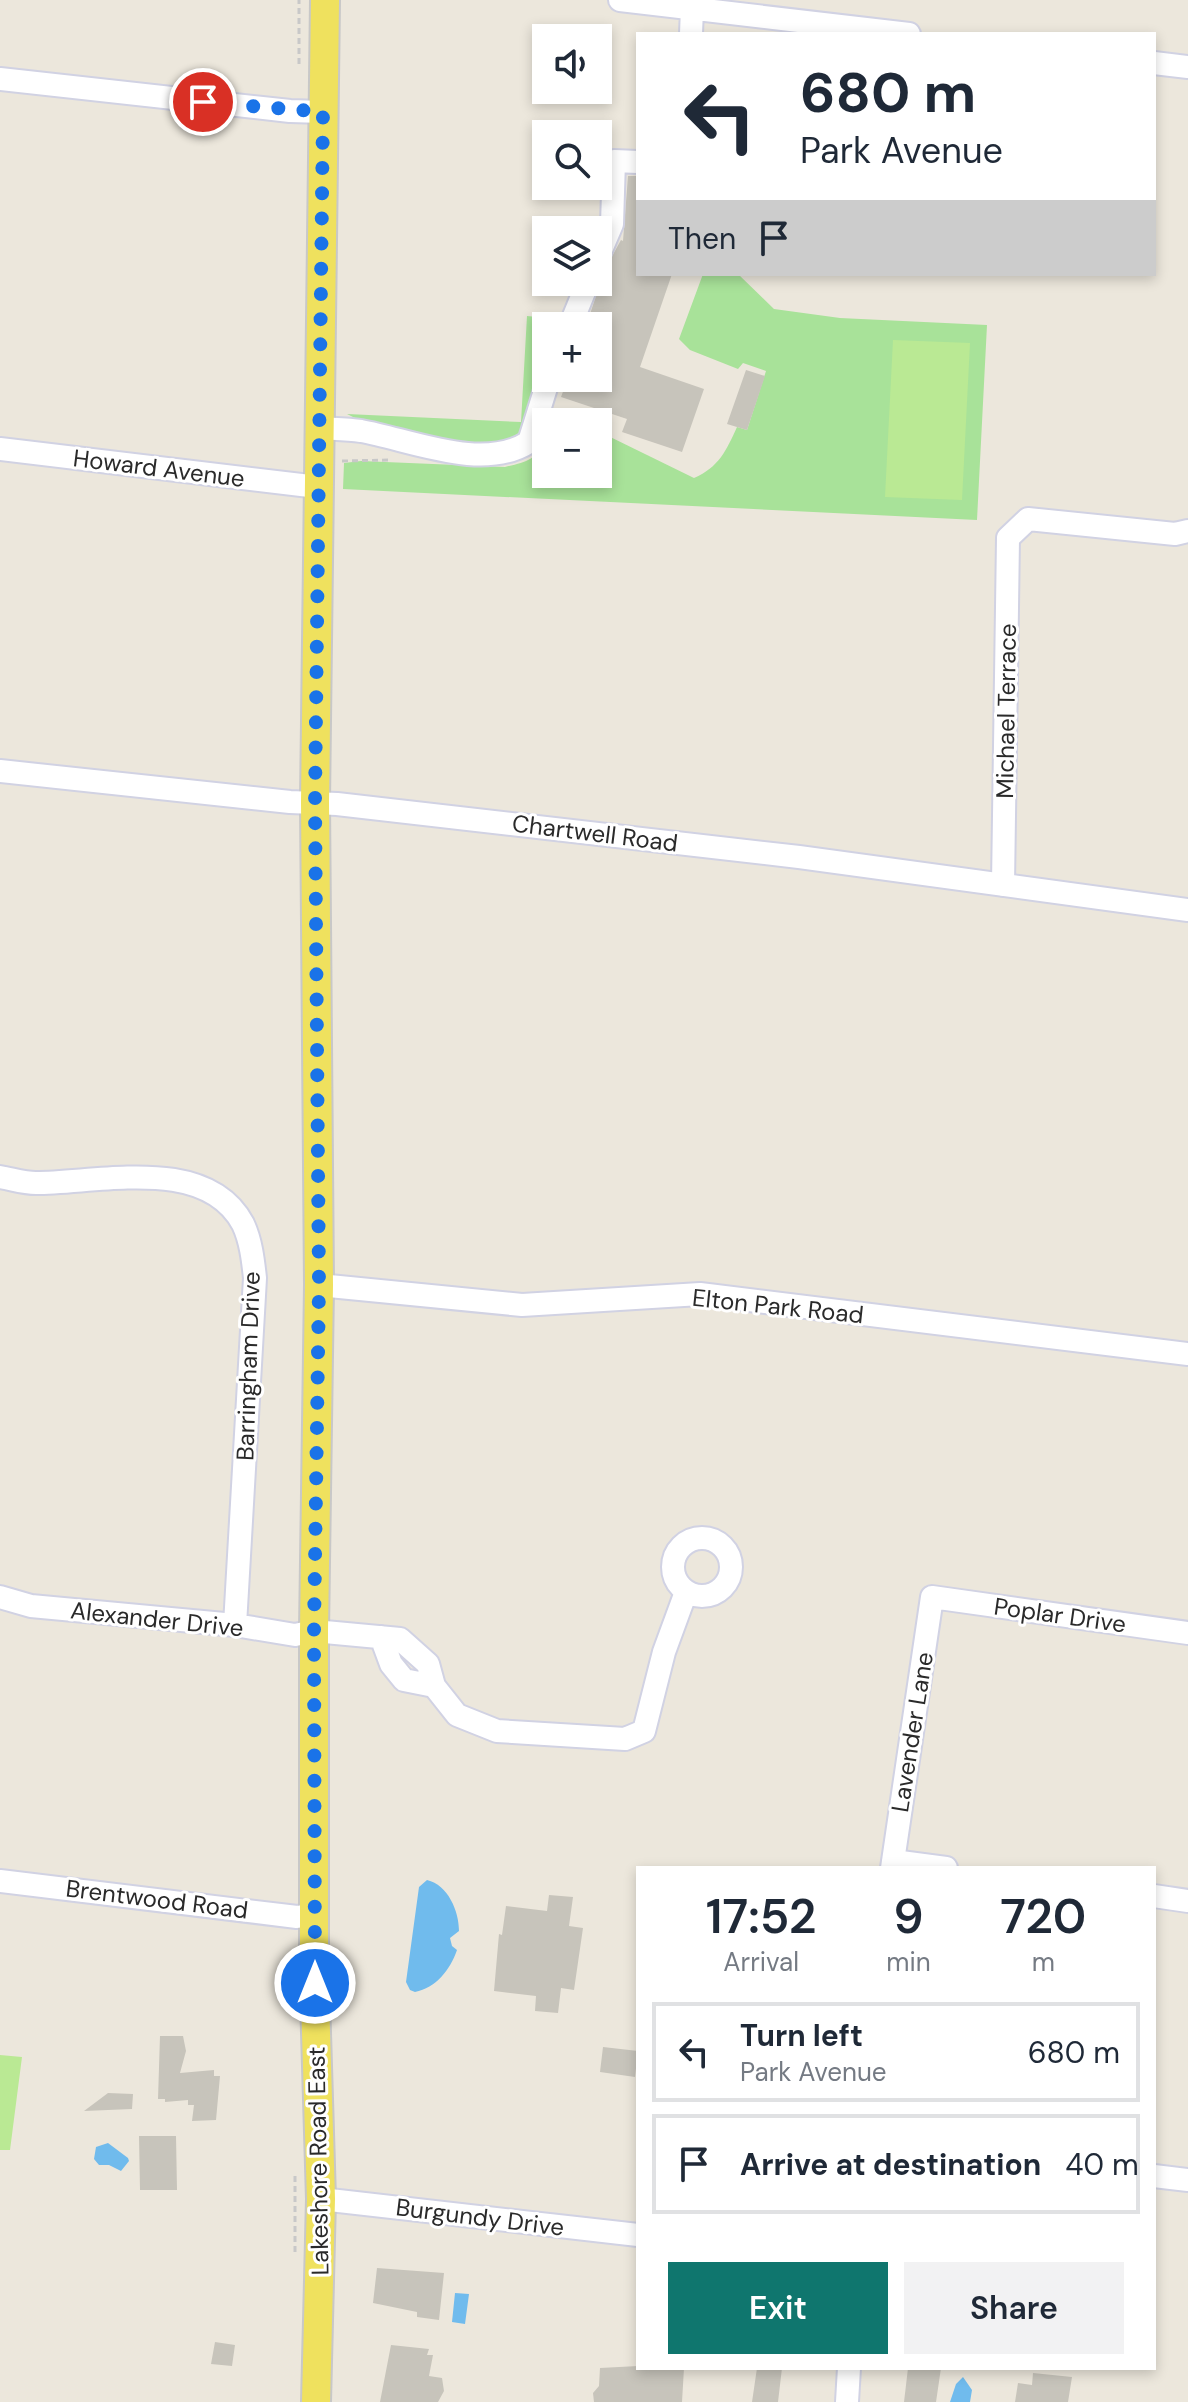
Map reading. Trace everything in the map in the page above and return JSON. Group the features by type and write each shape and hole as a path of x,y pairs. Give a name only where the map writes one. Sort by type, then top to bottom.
{"main road":[{"name":"Lakeshore Road East","path":"316,2402 321,2199 315,1914 314,1631 319,1285 315,802 325,0"}],"street":[{"path":"620,0 892,32"},
{"path":"691,32 692,8"},
{"path":"1156,63 1188,67"},
{"path":"0,79 323,112"},
{"path":"612,224 614,161 636,162"},
{"path":"318,428 357,430 444,451 485,455 507,452 529,442 545,392"},
{"name":"Howard Avenue","path":"0,449 318,487"},
{"name":"Michael Terrace","path":"1003,885 1008,538 1028,519 1175,534 1188,531"},
{"name":"Chartwell Road","path":"0,771 290,802 315,802 799,857 1188,910"},
{"name":"Barringham Drive","path":"0,1177 33,1184 154,1177 177,1180 221,1200 244,1225 252,1251 255,1278 235,1625"},
{"name":"Elton Park Road","path":"319,1285 522,1305 700,1294 1188,1354"},
{"name":"Alexander Drive","path":"0,1597 31,1606 235,1625 295,1635 314,1631 400,1639 428,1664 434,1686 457,1715 497,1731 625,1739 644,1731 664,1652 686,1592"},
{"name":"Poplar Drive","path":"932,1597 1188,1633"},
{"name":"Lavender Lane","path":"892,1864 932,1597"},
{"path":"892,1864 919,1866"},
{"name":"Brentwood Road","path":"0,1881 297,1917 315,1914"},
{"path":"1156,1896 1188,1901"},
{"path":"1156,2176 1188,2180"},
{"name":"Burgundy Drive","path":"321,2199 636,2235"},
{"path":"847,2402 849,2370"}],"green space":[{"path":"702,276 740,276 774,309 840,318 987,325 977,520 343,489 344,463 361,461 505,467 532,457 532,488 612,488 612,438 694,478 710,469 721,457 737,427 747,430 766,371 743,363 738,369 690,350 679,339"},
{"path":"527,316 532,316 532,392 538,392 527,433 510,444 436,441 347,414 521,422"},
{"path":"893,340 970,343 962,500 885,497"},
{"path":"0,2055 22,2057 10,2150 0,2150"}],"water":[{"path":"427,1880 441,1887 454,1907 459,1931 450,1938 457,1950 441,1977 429,1987 415,1992 406,1982 419,1887"},
{"path":"108,2143 128,2158 121,2171 109,2165 99,2165 94,2159 96,2147"},
{"path":"455,2293 469,2294 465,2324 452,2322"},
{"path":"963,2377 972,2390 970,2402 950,2402 956,2384"}],"building":[{"path":"628,176 636,176 636,276 671,276 640,367 704,389 682,452 622,432 627,419 612,414 612,408 594,408 561,397 563,392 612,392 612,312 591,312 596,296 612,296 612,256 621,240"},
{"path":"746,370 765,376 747,430 727,424"},
{"path":"549,1895 573,1897 569,1926 583,1928 574,1990 561,1988 558,2013 535,2011 536,1996 494,1991 499,1934 502,1935 506,1906 547,1911"},
{"path":"160,2036 183,2036 186,2051 180,2073 214,2070 214,2076 220,2076 216,2120 192,2121 194,2105 188,2105 188,2100 165,2102 165,2099 158,2099"},
{"path":"603,2047 636,2051 635,2077 600,2072"},
{"path":"108,2093 133,2094 132,2109 84,2111"},
{"path":"139,2136 176,2136 177,2190 140,2190"},
{"path":"377,2268 444,2273 439,2320 417,2317 417,2312 373,2303"},
{"path":"215,2342 235,2345 232,2366 211,2364"},
{"path":"391,2345 429,2349 427,2355 433,2355 429,2376 442,2378 444,2391 438,2402 380,2402"},
{"path":"636,2366 636,2370 684,2370 682,2402 594,2402 593,2393 599,2386 600,2368"},
{"path":"757,2370 782,2370 778,2402 752,2402"},
{"path":"908,2370 941,2370 936,2402 904,2402"},
{"path":"1033,2373 1072,2377 1068,2402 1015,2402 1018,2383 1032,2385"}],"route":[{"path":"203,102 323,112 315,802 319,1285 314,1631 315,1983"}]}
